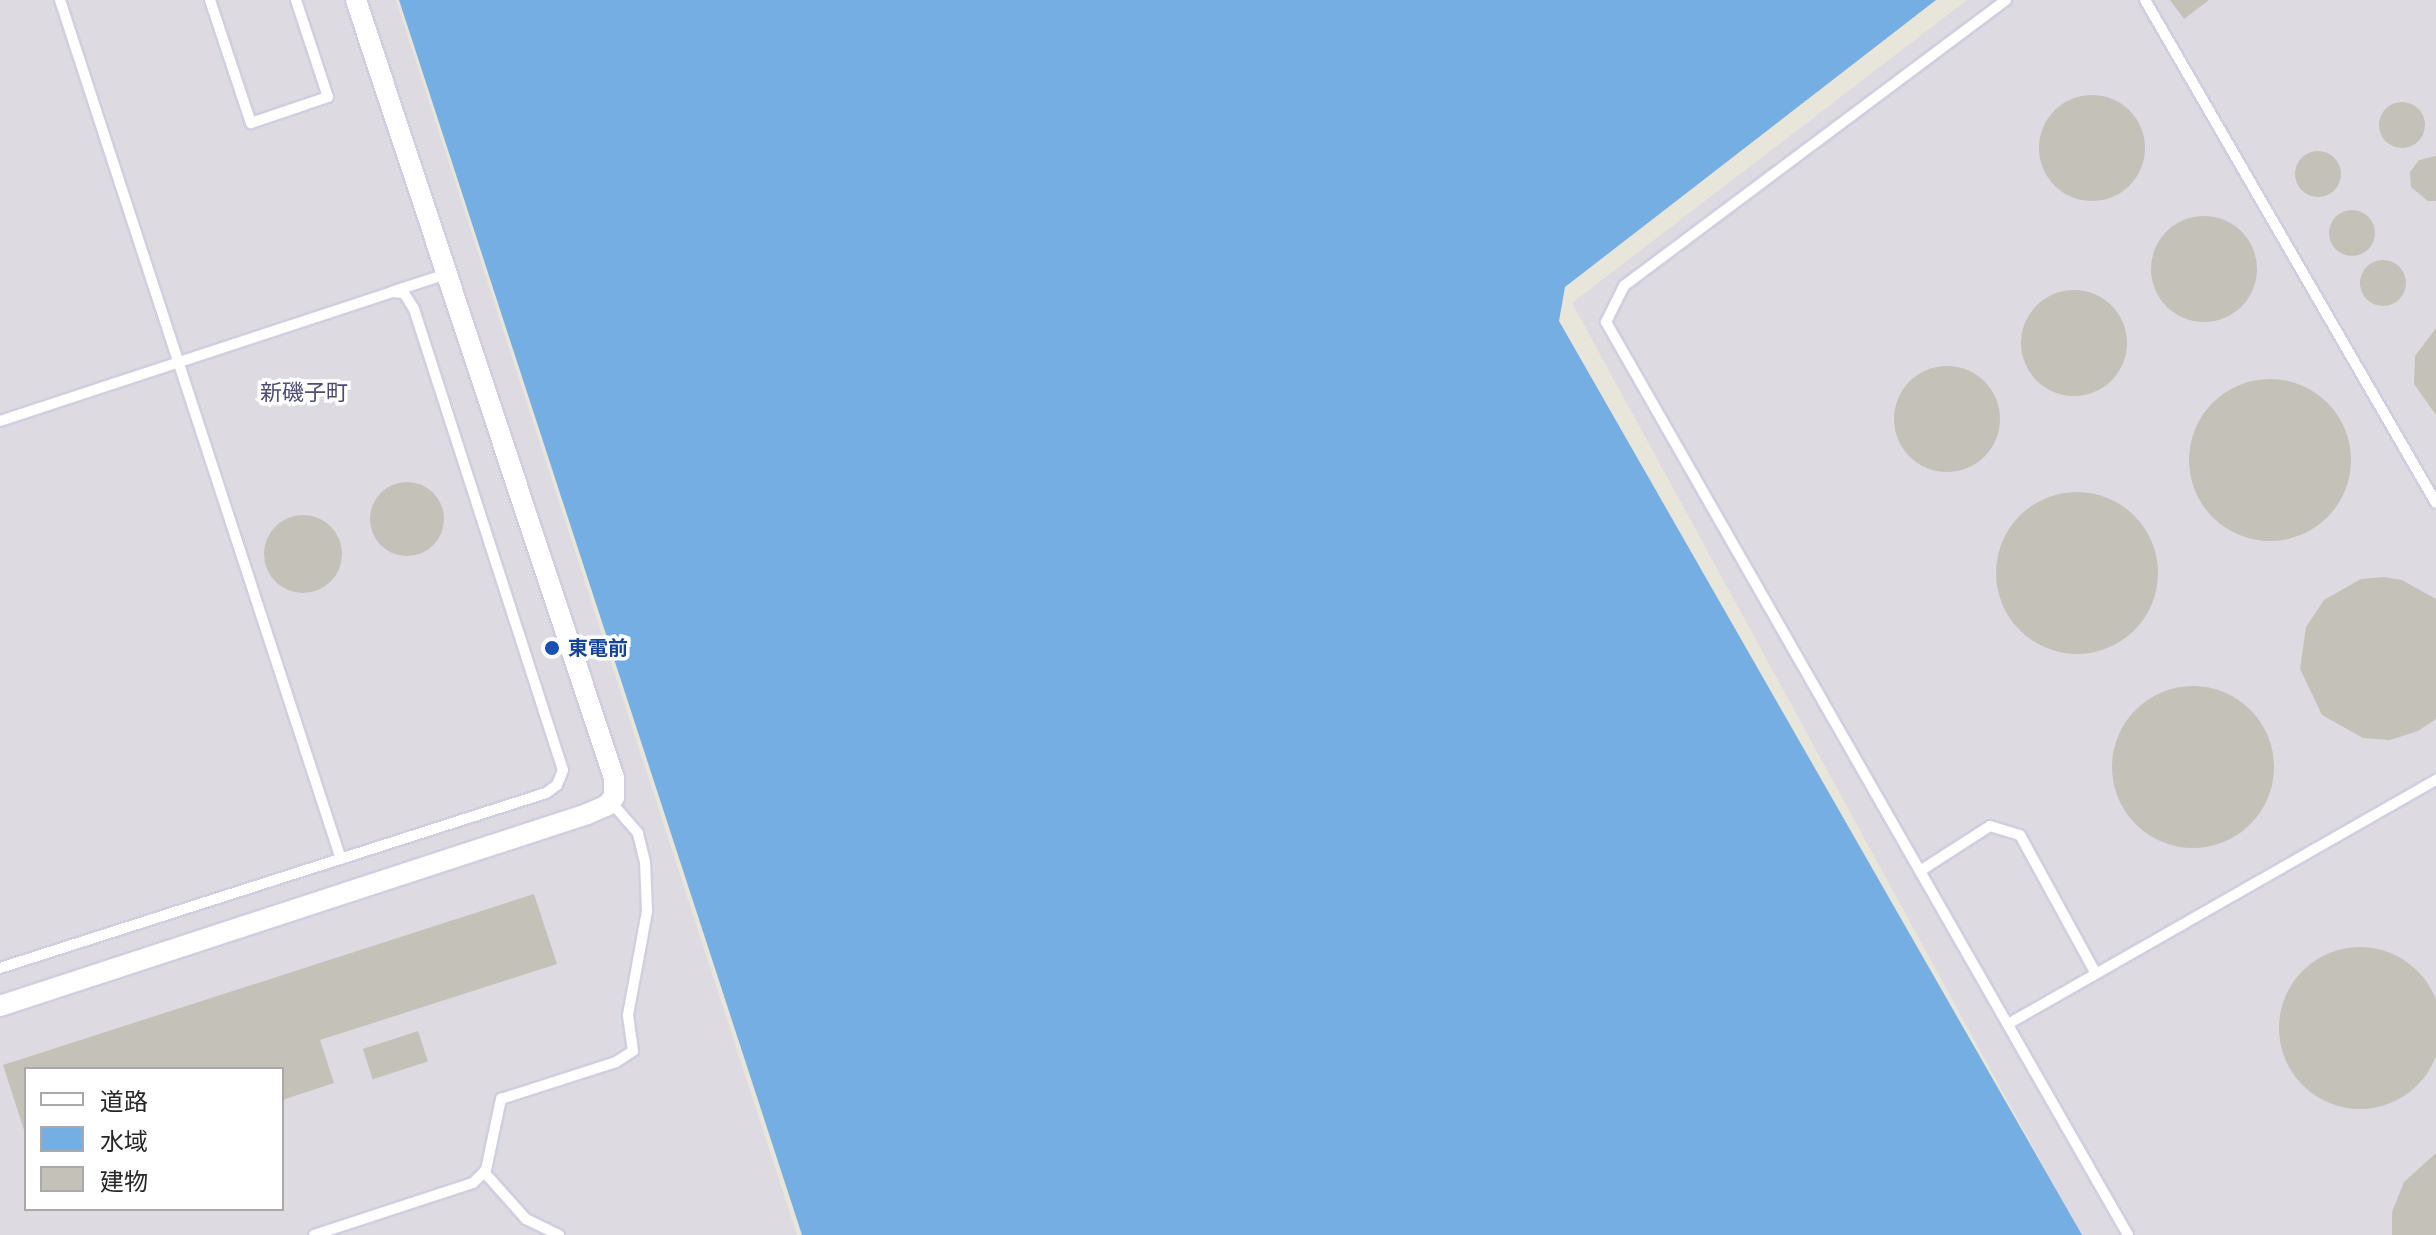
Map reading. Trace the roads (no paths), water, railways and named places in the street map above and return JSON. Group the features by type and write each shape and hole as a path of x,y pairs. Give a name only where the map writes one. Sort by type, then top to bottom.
{"street":[{"path":"0,1006 611,802 614,778 356,0"}],"lane":[{"path":"60,0 341,859"},
{"path":"210,0 251,123 328,97 296,0"},
{"path":"2006,0 1624,286 1606,322 2128,1235"},
{"path":"2145,0 2436,503"},
{"path":"0,421 447,274"},
{"path":"0,968 546,793 557,785 563,770 410,299 392,292"},
{"path":"2008,1024 2436,780"},
{"path":"314,1235 460,1188 484,1172 501,1099 616,1062 633,1051 628,1015 642,952 647,879 638,833 611,802"},
{"path":"1920,871 1990,826 2020,835 2096,974"},
{"path":"484,1172 526,1219 559,1235"}],"water":[{"path":"399,0 1936,0 1565,287 1559,321 2082,1235 802,1235"}],"place":[{"name":"東電前","path":"552,648"}],"district":[{"name":"新磯子町","path":"304,393"}]}
